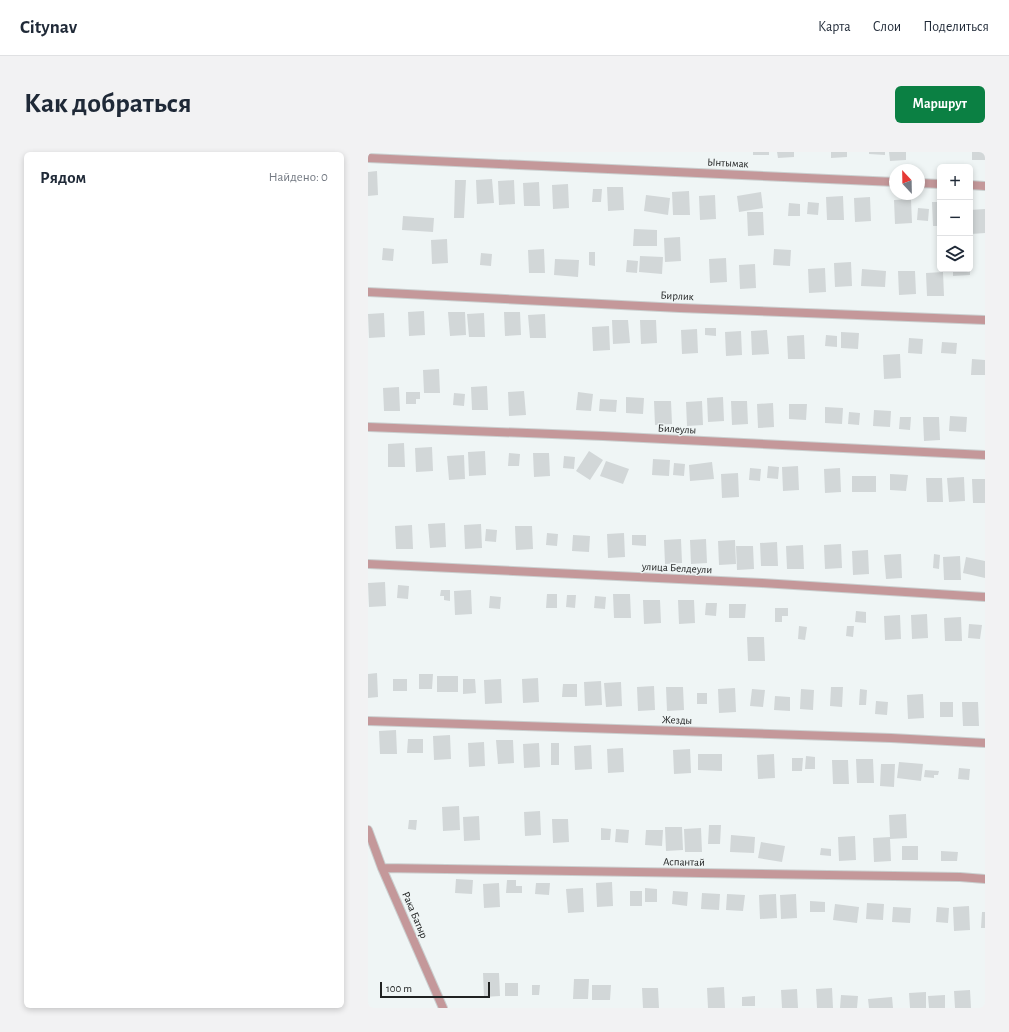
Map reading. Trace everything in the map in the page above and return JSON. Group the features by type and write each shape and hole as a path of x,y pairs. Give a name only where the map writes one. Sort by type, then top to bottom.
{"street":[{"name":"Ынтымак","path":"368,158 889,182"},
{"path":"925,183 937,184"},
{"path":"973,185 985,186"},
{"name":"Бирлик","path":"368,292 680,308 985,320"},
{"name":"Билеулы","path":"368,427 603,436 985,455"},
{"name":"улица Белдеули","path":"368,564 762,583 985,597"},
{"name":"Жезды","path":"368,721 892,738 985,743"},
{"name":"Рака Батыр","path":"368,830 382,868 443,1008"},
{"name":"Аспантай","path":"382,868 944,877 985,879"}],"building":[{"path":"753,152 769,152 769,155 753,155"},
{"path":"777,152 794,152 794,157 778,158"},
{"path":"831,152 847,152 847,157 831,158"},
{"path":"869,152 885,152 885,155 869,154"},
{"path":"889,152 906,152 906,160 890,161"},
{"path":"972,152 985,152 985,160 972,160"},
{"path":"377,171 378,195 368,196 368,172"},
{"path":"492,179 494,203 477,204 476,180"},
{"path":"455,180 466,180 464,218 454,218"},
{"path":"514,180 515,204 499,205 498,181"},
{"path":"539,182 540,206 524,206 523,183"},
{"path":"568,184 569,208 553,209 552,185"},
{"path":"607,187 623,187 624,210 608,211"},
{"path":"593,189 602,189 601,202 592,202"},
{"path":"689,191 690,215 673,215 672,192"},
{"path":"761,192 763,208 739,212 737,196"},
{"path":"646,195 670,198 668,215 644,211"},
{"path":"715,195 716,219 700,220 699,196"},
{"path":"843,196 844,220 827,220 826,197"},
{"path":"870,197 871,221 855,222 854,198"},
{"path":"894,200 911,200 912,223 895,224"},
{"path":"808,202 819,203 818,215 807,214"},
{"path":"932,202 937,202 937,226 933,226"},
{"path":"789,203 800,204 800,216 788,216"},
{"path":"918,208 929,209 928,221 917,220"},
{"path":"985,209 985,233 973,234 973,210"},
{"path":"747,212 763,212 764,235 748,236"},
{"path":"403,216 434,218 433,232 402,230"},
{"path":"634,229 657,230 657,246 633,246"},
{"path":"680,237 681,261 665,262 664,238"},
{"path":"447,239 448,263 432,264 431,240"},
{"path":"383,248 394,249 393,261 382,260"},
{"path":"544,249 545,273 529,273 528,250"},
{"path":"774,249 791,250 790,266 773,265"},
{"path":"589,252 595,252 595,266 589,265"},
{"path":"481,253 492,254 491,266 480,265"},
{"path":"640,256 663,257 662,274 639,272"},
{"path":"726,258 727,282 710,283 709,259"},
{"path":"555,259 579,260 578,277 554,275"},
{"path":"627,260 638,261 637,273 626,272"},
{"path":"851,262 852,286 835,287 834,263"},
{"path":"755,264 756,288 740,289 739,265"},
{"path":"825,268 826,292 809,293 808,269"},
{"path":"862,269 886,271 885,287 861,286"},
{"path":"898,271 915,271 916,294 899,295"},
{"path":"943,272 944,296 927,296 926,273"},
{"path":"953,272 970,272 970,275 953,276"},
{"path":"424,311 425,335 409,336 408,312"},
{"path":"448,312 465,312 466,335 450,336"},
{"path":"504,312 520,312 521,335 505,336"},
{"path":"384,313 385,337 369,338 368,314"},
{"path":"484,313 485,337 469,337 467,314"},
{"path":"545,314 546,338 530,338 528,315"},
{"path":"612,320 628,320 630,343 613,344"},
{"path":"640,320 656,320 657,343 641,344"},
{"path":"609,326 610,350 593,351 592,327"},
{"path":"705,328 716,328 716,336 705,335"},
{"path":"697,329 698,353 682,354 681,330"},
{"path":"767,330 769,354 752,355 751,331"},
{"path":"741,331 742,355 726,356 725,332"},
{"path":"841,332 859,333 858,349 841,348"},
{"path":"804,335 805,359 788,359 787,336"},
{"path":"826,335 837,336 837,347 825,346"},
{"path":"909,338 923,339 922,354 908,353"},
{"path":"942,342 957,343 956,354 941,353"},
{"path":"900,354 901,378 884,379 883,355"},
{"path":"972,359 985,360 985,375 971,375"},
{"path":"439,369 440,393 424,393 423,370"},
{"path":"487,386 488,410 472,410 471,387"},
{"path":"399,387 400,411 384,411 383,388"},
{"path":"524,391 526,415 509,416 508,392"},
{"path":"406,392 420,392 420,399 416,399 416,404 406,404"},
{"path":"578,392 593,394 591,411 576,410"},
{"path":"454,393 465,394 464,406 453,405"},
{"path":"626,397 644,398 643,414 626,413"},
{"path":"723,397 724,421 708,422 707,398"},
{"path":"600,399 617,400 616,412 599,411"},
{"path":"654,401 671,401 672,424 655,425"},
{"path":"702,401 703,425 687,426 686,402"},
{"path":"731,401 747,401 748,424 732,425"},
{"path":"773,403 774,427 758,428 757,404"},
{"path":"789,404 807,404 806,420 789,419"},
{"path":"825,407 843,408 842,424 825,423"},
{"path":"874,410 891,411 890,427 873,426"},
{"path":"849,412 860,413 859,425 848,424"},
{"path":"950,416 967,417 966,432 949,431"},
{"path":"900,417 911,417 910,430 899,429"},
{"path":"923,417 939,417 940,440 924,441"},
{"path":"404,443 405,467 388,467 388,444"},
{"path":"432,447 433,471 416,472 415,448"},
{"path":"485,451 486,475 469,476 468,452"},
{"path":"589,451 603,460 590,480 576,471"},
{"path":"509,453 520,454 519,466 508,466"},
{"path":"533,453 549,453 550,476 534,477"},
{"path":"464,455 465,479 449,480 447,456"},
{"path":"564,456 575,457 574,469 563,468"},
{"path":"653,459 670,460 669,476 652,475"},
{"path":"606,461 629,469 623,484 600,476"},
{"path":"712,462 714,479 690,481 689,465"},
{"path":"674,463 685,464 684,476 673,475"},
{"path":"768,466 779,467 778,479 767,478"},
{"path":"798,466 799,490 783,491 782,467"},
{"path":"750,468 761,469 760,481 749,480"},
{"path":"840,468 841,492 825,493 824,469"},
{"path":"738,473 739,497 722,498 721,474"},
{"path":"890,474 908,475 906,491 890,490"},
{"path":"852,476 876,476 876,492 852,492"},
{"path":"964,477 965,501 949,502 947,478"},
{"path":"926,478 942,478 943,502 927,502"},
{"path":"972,479 985,479 985,503 973,503"},
{"path":"445,523 446,547 430,548 428,524"},
{"path":"481,524 482,548 465,549 464,525"},
{"path":"412,525 413,549 396,549 395,526"},
{"path":"515,526 532,526 533,549 516,550"},
{"path":"486,529 497,530 496,542 485,541"},
{"path":"547,533 558,534 557,546 546,545"},
{"path":"624,533 625,557 608,558 607,534"},
{"path":"573,535 590,536 589,552 572,551"},
{"path":"632,535 646,535 646,546 632,545"},
{"path":"681,539 682,563 665,564 664,540"},
{"path":"706,539 707,563 691,564 690,540"},
{"path":"735,540 736,564 719,565 718,541"},
{"path":"777,542 778,566 761,566 760,543"},
{"path":"841,544 842,568 825,569 824,545"},
{"path":"803,545 804,569 787,569 786,546"},
{"path":"736,546 753,546 754,569 737,570"},
{"path":"868,550 869,574 853,575 852,551"},
{"path":"901,554 902,578 886,579 884,555"},
{"path":"934,554 940,555 939,569 933,568"},
{"path":"960,556 961,580 944,580 943,557"},
{"path":"966,557 985,561 985,578 963,573"},
{"path":"385,582 386,606 369,607 368,583"},
{"path":"398,585 409,586 408,599 397,598"},
{"path":"441,590 450,590 450,601 444,600 444,596 440,596"},
{"path":"471,590 472,614 455,615 454,591"},
{"path":"547,594 557,594 557,608 546,608"},
{"path":"613,594 630,594 631,618 614,618"},
{"path":"567,595 576,595 575,608 566,607"},
{"path":"490,596 501,597 500,609 489,608"},
{"path":"595,596 606,597 605,609 594,608"},
{"path":"643,600 660,600 661,623 644,624"},
{"path":"678,600 694,600 695,623 679,624"},
{"path":"706,603 717,603 716,616 705,615"},
{"path":"729,604 746,604 745,618 729,618"},
{"path":"775,608 788,608 788,616 782,616 782,622 775,622"},
{"path":"856,611 866,612 866,623 855,622"},
{"path":"927,614 928,638 912,639 911,615"},
{"path":"900,615 901,639 885,640 884,616"},
{"path":"961,617 962,641 945,641 944,618"},
{"path":"969,624 982,625 980,639 968,638"},
{"path":"799,626 807,627 805,640 798,639"},
{"path":"847,626 854,626 853,637 846,636"},
{"path":"747,637 764,637 765,661 748,661"},
{"path":"377,673 378,697 368,698 368,674"},
{"path":"419,674 433,674 432,689 419,689"},
{"path":"437,676 458,676 458,692 437,692"},
{"path":"538,678 539,702 523,703 522,679"},
{"path":"393,679 407,679 407,691 393,691"},
{"path":"463,679 475,679 476,693 463,694"},
{"path":"501,679 502,703 485,704 484,680"},
{"path":"601,681 602,705 585,706 584,682"},
{"path":"621,682 622,706 606,707 604,683"},
{"path":"563,684 577,684 577,697 562,697"},
{"path":"654,686 655,710 638,711 637,687"},
{"path":"666,687 683,687 684,710 667,711"},
{"path":"831,687 843,687 842,707 830,706"},
{"path":"735,688 736,712 719,713 718,689"},
{"path":"752,689 765,690 763,707 750,706"},
{"path":"801,689 814,690 813,710 800,709"},
{"path":"860,689 867,690 866,705 859,705"},
{"path":"697,693 707,693 707,704 697,704"},
{"path":"923,694 924,718 908,719 907,695"},
{"path":"775,696 790,697 790,711 774,710"},
{"path":"876,701 888,702 887,715 875,714"},
{"path":"940,702 953,702 953,717 940,717"},
{"path":"962,702 978,702 979,726 963,726"},
{"path":"396,730 397,754 380,754 379,731"},
{"path":"450,735 451,759 434,760 433,736"},
{"path":"408,739 423,739 423,753 407,753"},
{"path":"496,740 513,740 514,763 498,764"},
{"path":"484,742 485,766 469,767 468,743"},
{"path":"539,743 540,767 524,768 523,744"},
{"path":"551,743 559,743 559,765 551,765"},
{"path":"591,745 592,769 575,770 574,746"},
{"path":"623,748 624,772 608,773 607,749"},
{"path":"690,749 691,773 674,774 673,750"},
{"path":"698,754 722,754 722,771 698,770"},
{"path":"774,754 775,778 758,779 757,755"},
{"path":"806,756 815,757 815,769 805,769"},
{"path":"792,758 803,758 802,771 792,771"},
{"path":"856,759 873,759 874,783 857,783"},
{"path":"832,760 848,760 849,784 833,784"},
{"path":"899,762 923,764 921,781 897,778"},
{"path":"881,764 895,764 894,787 880,786"},
{"path":"959,768 970,769 969,780 958,779"},
{"path":"925,770 939,771 938,775 934,775 934,778 924,777"},
{"path":"459,806 460,830 443,831 442,807"},
{"path":"540,811 541,835 525,836 524,812"},
{"path":"906,814 907,838 890,839 891,861 874,862 873,838 890,837 889,815"},
{"path":"479,816 480,840 464,841 463,817"},
{"path":"552,819 568,819 569,842 553,843"},
{"path":"409,820 417,820 416,830 408,829"},
{"path":"709,825 721,825 720,844 708,844"},
{"path":"665,827 682,827 683,850 666,851"},
{"path":"601,828 611,829 610,840 601,840"},
{"path":"701,828 702,852 685,852 684,829"},
{"path":"616,829 629,830 628,843 615,842"},
{"path":"646,830 663,830 662,846 645,845"},
{"path":"731,835 755,837 754,853 730,852"},
{"path":"855,836 856,860 839,861 838,837"},
{"path":"761,842 785,846 782,862 758,858"},
{"path":"902,846 918,846 918,860 902,860"},
{"path":"821,848 831,849 831,856 820,855"},
{"path":"941,851 958,852 957,861 941,861"},
{"path":"456,879 473,880 472,894 455,893"},
{"path":"507,880 516,880 516,886 522,886 522,893 506,893"},
{"path":"612,882 613,906 597,907 596,883"},
{"path":"499,883 500,907 484,908 483,884"},
{"path":"536,883 550,883 549,895 535,894"},
{"path":"583,888 584,912 568,913 566,889"},
{"path":"645,888 657,889 657,902 645,902"},
{"path":"630,891 642,891 642,906 630,906"},
{"path":"673,891 688,892 687,906 672,904"},
{"path":"702,893 720,894 719,910 701,909"},
{"path":"727,894 745,895 743,911 726,910"},
{"path":"776,894 777,918 760,919 759,895"},
{"path":"796,894 797,918 781,919 780,895"},
{"path":"810,901 825,902 825,912 810,912"},
{"path":"867,903 884,904 883,920 866,919"},
{"path":"835,904 859,907 857,923 833,920"},
{"path":"969,906 970,930 954,931 953,907"},
{"path":"893,907 911,908 910,923 892,922"},
{"path":"937,907 949,908 948,923 936,922"},
{"path":"982,912 985,912 985,928 981,928"},
{"path":"483,973 499,973 500,996 484,997"},
{"path":"574,979 589,979 588,999 573,999"},
{"path":"505,983 518,983 518,996 505,996"},
{"path":"532,985 540,985 539,995 532,995"},
{"path":"592,985 611,985 610,1000 592,1000"},
{"path":"724,987 725,1008 708,1008 707,988"},
{"path":"642,988 658,988 659,1008 643,1008"},
{"path":"832,988 833,1008 817,1008 816,989"},
{"path":"797,989 798,1008 782,1008 781,990"},
{"path":"970,990 971,1008 955,1008 954,991"},
{"path":"926,992 926,1008 910,1008 909,993"},
{"path":"841,995 858,996 857,1008 840,1008"},
{"path":"945,995 945,1008 929,1008 928,996"},
{"path":"755,996 755,1006 742,1006 742,997"},
{"path":"892,997 893,1008 869,1008 868,999"}]}
